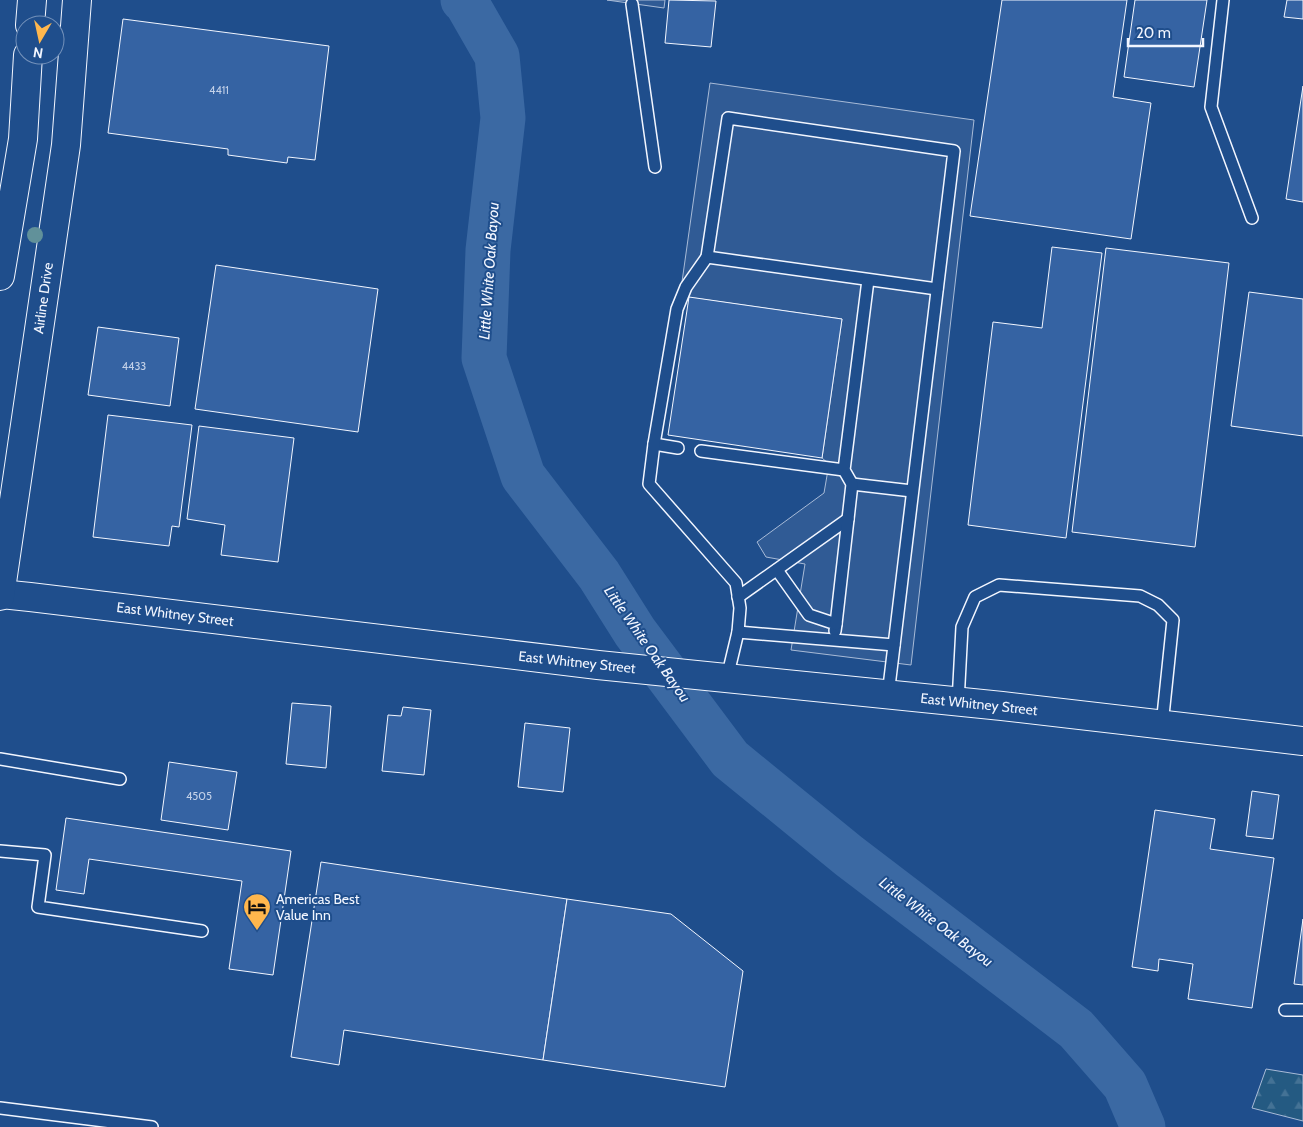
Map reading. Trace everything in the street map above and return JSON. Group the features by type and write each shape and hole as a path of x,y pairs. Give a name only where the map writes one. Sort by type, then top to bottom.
{"street":[{"path":"31,15 32,0"},
{"name":"Airline Drive","path":"0,595 66,145 77,0"},
{"path":"0,271 22,139 27,65"},
{"path":"22,139 66,145"},
{"name":"East Whitney Street","path":"0,595 598,665 958,702 1303,741"}],"lane":[{"path":"1222,0 1211,108 1252,218"},
{"path":"632,4 655,167"},
{"path":"737,679 740,608 736,583 649,484 677,309 686,287 707,257 728,118 954,151 888,695"},
{"path":"707,257 937,289"},
{"path":"834,639 852,484 844,470 868,280"},
{"path":"654,444 678,448"},
{"path":"701,452 844,470"},
{"path":"852,484 912,491"},
{"path":"738,597 848,520"},
{"path":"776,570 809,614 836,624"},
{"path":"958,702 962,627 975,597 999,584 1140,596 1158,605 1172,620 1162,724"},
{"path":"738,632 894,645"},
{"path":"0,759 120,779"},
{"path":"0,851 45,855 38,907 202,931"},
{"path":"1285,1010 1303,1010"},
{"path":"0,1108 152,1127"}],"green space":[{"path":"1266,1069 1303,1075 1303,1121 1252,1108"}],"shaded area":[{"path":"607,0 665,0 664,8"},
{"path":"710,83 974,120 911,665 791,650 805,564 766,557 757,542 824,493 829,464 822,458 842,319 680,296"}],"building":[{"path":"669,0 716,1 711,47 665,43"},
{"path":"1002,0 1127,0 1113,97 1151,103 1131,239 970,216"},
{"path":"1135,0 1207,0 1194,87 1124,77"},
{"path":"1287,0 1303,0 1303,19 1284,17"},
{"path":"123,19 329,46 315,160 288,157 287,163 228,155 228,149 108,133"},
{"path":"1303,86 1303,202 1286,199"},
{"path":"1052,247 1102,253 1066,538 968,525 993,322 1042,328"},
{"path":"1106,248 1229,263 1195,547 1072,532"},
{"path":"216,265 378,289 358,432 195,409"},
{"path":"1249,292 1303,299 1303,436 1231,426"},
{"path":"689,297 842,319 822,458 668,435"},
{"path":"98,327 179,338 170,406 88,395"},
{"path":"108,415 192,425 179,527 172,526 169,546 93,537"},
{"path":"199,426 294,438 278,562 221,555 225,525 187,519"},
{"path":"292,703 331,706 326,768 286,764"},
{"path":"403,707 431,710 424,775 382,771 388,715 401,716"},
{"path":"525,723 570,728 563,792 518,787"},
{"path":"169,762 237,772 228,830 161,820"},
{"path":"1252,791 1279,795 1273,839 1246,836"},
{"path":"1155,810 1215,819 1210,849 1274,858 1252,1008 1188,999 1193,964 1159,959 1158,971 1132,967"},
{"name":"Americas Best Value Inn","path":"66,818 291,851 273,975 229,969 242,881 89,859 84,894 56,890"},
{"path":"321,862 567,899 543,1060 344,1030 339,1065 291,1057"},
{"path":"567,899 671,914 743,971 725,1087 543,1060"},
{"path":"1303,919 1303,985 1294,984"}],"waterway":[{"name":"Little White Oak Bayou","path":"463,0 466,2 497,56 503,118 488,250 484,358 523,476 599,575 635,632 730,759 849,856 1076,1029 1125,1085 1143,1127"}],"place":[{"name":"Americas Best Value Inn","path":"257,931"}]}
